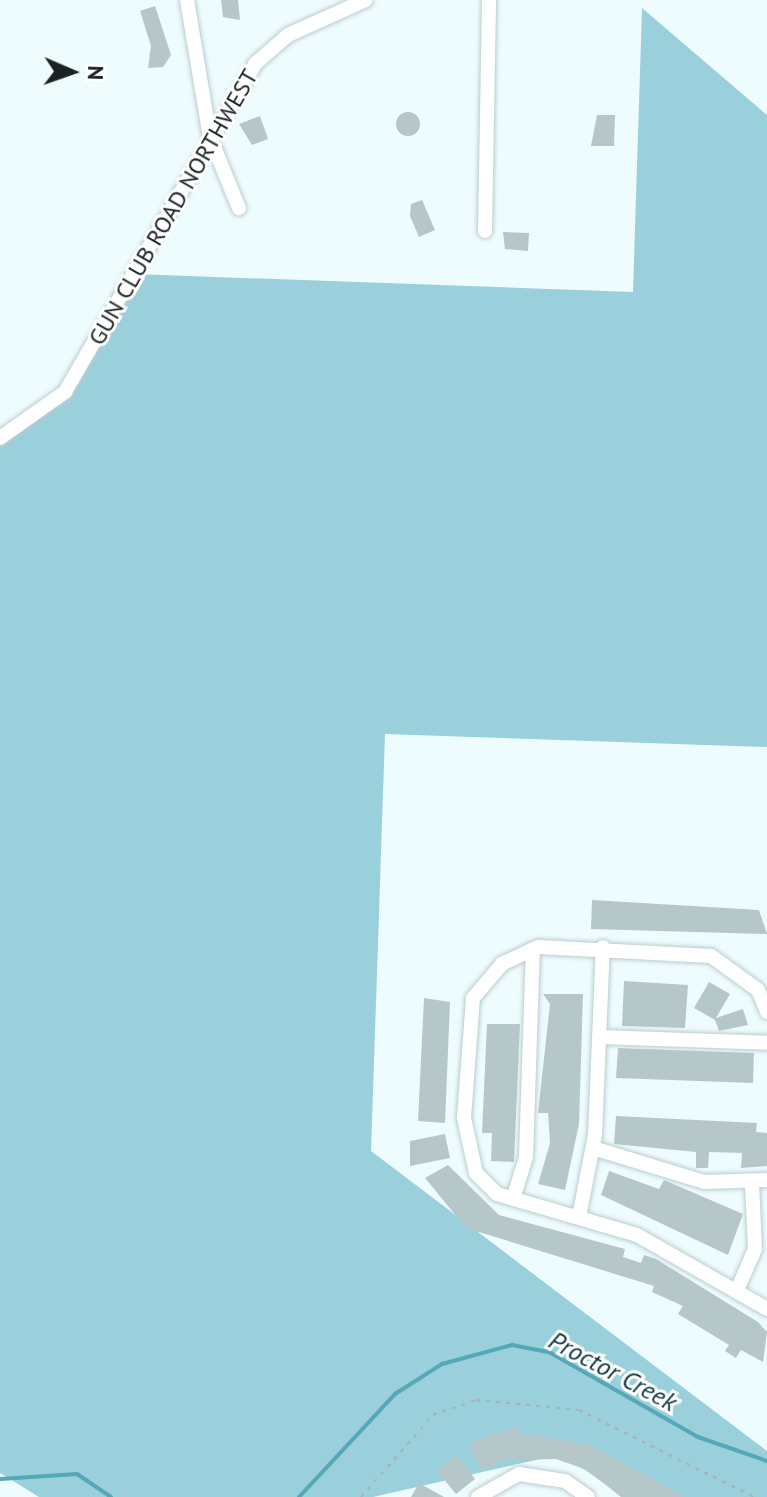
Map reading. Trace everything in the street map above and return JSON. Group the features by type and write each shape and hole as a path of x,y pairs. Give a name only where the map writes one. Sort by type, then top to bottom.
{"street":[{"path":"187,0 210,137 239,208"},
{"name":"GUN CLUB ROAD NORTHWEST","path":"0,438 65,392 210,137 267,50 366,0"},
{"path":"485,231 489,0"},
{"path":"579,1217 593,1148 603,947"},
{"path":"767,1012 758,990 711,956 603,947 533,949 489,975 466,1022 467,1145 476,1173 513,1199 637,1235 738,1288 767,1309"},
{"path":"513,1199 526,1157 533,949"},
{"path":"599,1037 767,1043"},
{"path":"593,1148 704,1182 759,1181 755,1249 738,1288"},
{"path":"478,1497 519,1474 565,1481 588,1497"}],"path":[{"path":"361,1497 433,1415 476,1400 579,1410 754,1497"}],"shaded area":[{"path":"642,8 767,115 767,747 385,734 371,1151 767,1451 767,1497 624,1497 562,1454 373,1497 39,1497 0,1473 0,433 47,410 134,274 633,292"}],"building":[{"path":"221,0 238,0 240,20 223,17"},
{"path":"155,6 171,55 163,67 148,68 151,46 140,11"},
{"path":"408,112 417,115 420,124 417,133 408,136 399,133 396,124 399,115"},
{"path":"597,115 615,115 614,146 591,146"},
{"path":"260,116 268,139 252,145 239,124"},
{"path":"422,200 435,230 419,237 410,216 411,204"},
{"path":"503,232 529,233 528,251 505,249"},
{"path":"592,900 759,910 767,934 591,929"},
{"path":"624,981 688,985 685,1028 622,1026"},
{"path":"709,982 730,994 716,1018 743,1009 748,1025 719,1031 715,1020 694,1008"},
{"path":"543,994 583,994 579,1124 565,1190 538,1184 550,1143 548,1113 538,1113 550,1004"},
{"path":"424,998 450,1002 445,1123 418,1121"},
{"path":"487,1024 520,1024 514,1162 491,1161 492,1133 482,1133"},
{"path":"618,1048 754,1053 753,1083 616,1078"},
{"path":"616,1116 757,1123 756,1132 767,1133 767,1166 741,1168 742,1153 709,1152 708,1168 696,1168 696,1152 614,1144"},
{"path":"445,1134 450,1158 410,1166 410,1141"},
{"path":"448,1165 499,1215 625,1249 623,1257 641,1263 644,1255 656,1259 758,1322 767,1332 763,1362 741,1350 736,1358 725,1351 729,1345 678,1314 683,1306 652,1292 654,1286 466,1228 425,1178"},
{"path":"609,1171 659,1189 664,1180 743,1214 728,1255 601,1195"},
{"path":"515,1427 523,1434 588,1444 685,1497 621,1497 587,1470 556,1459 504,1460 482,1471 468,1443"},
{"path":"456,1455 475,1479 456,1494 437,1471"},
{"path":"419,1483 444,1497 411,1497"}],"waterway":[{"name":"Proctor Creek","path":"299,1497 395,1394 442,1364 512,1345 549,1352 698,1437 767,1461"},
{"name":"Proctor Creek","path":"0,1479 77,1474 111,1497"}]}
